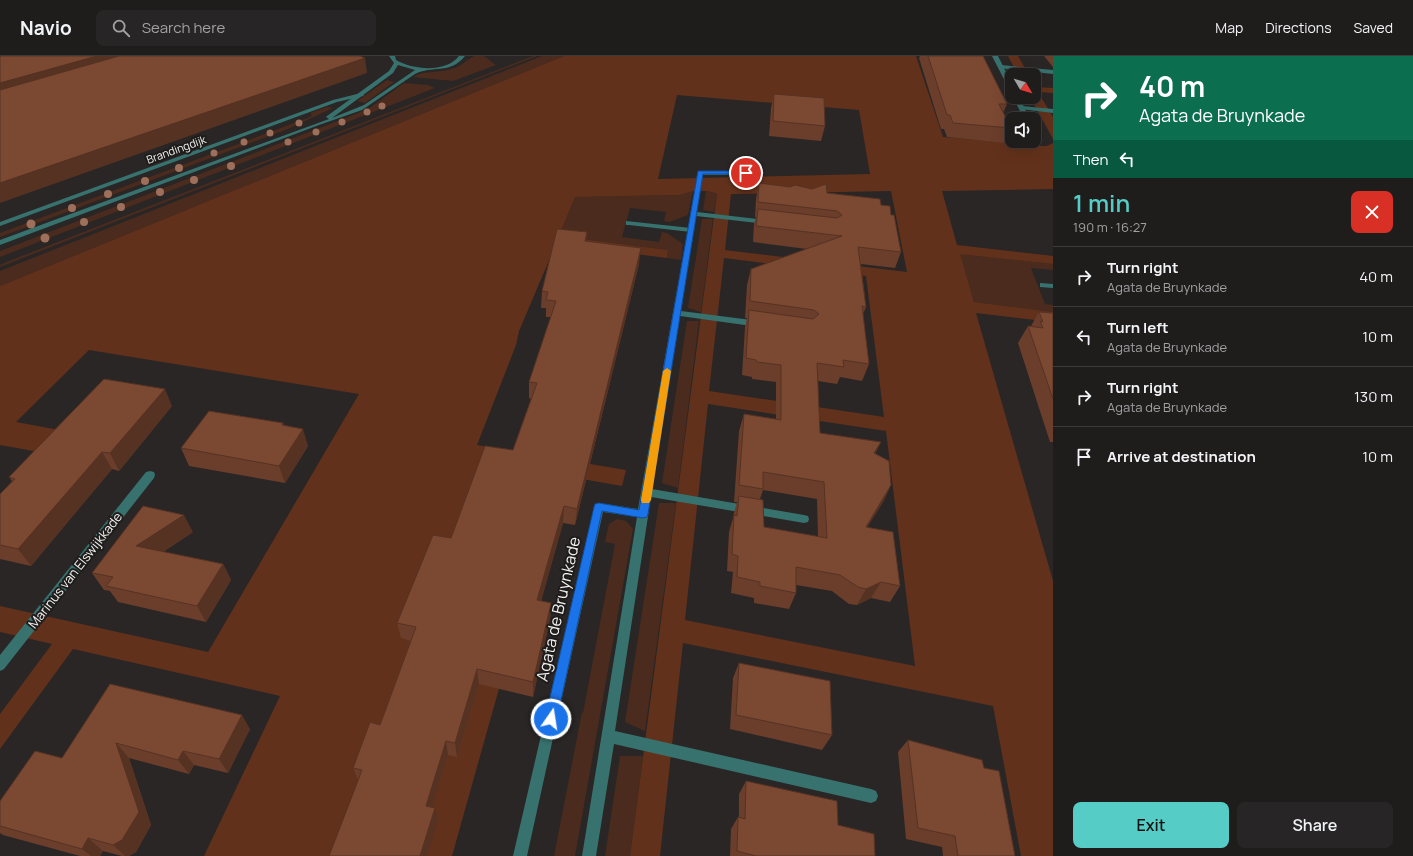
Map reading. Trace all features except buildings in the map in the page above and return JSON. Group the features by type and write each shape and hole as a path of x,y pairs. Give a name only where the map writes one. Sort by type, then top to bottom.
{"street":[{"path":"392,56 396,64 420,69 448,66 458,62 462,56"},
{"path":"995,56 1005,76"},
{"name":"Brandingdijk","path":"317,124 391,72 396,64"},
{"path":"1001,68 1053,72"},
{"name":"Brandingdijk","path":"0,243 317,124 348,114 364,107 405,77 420,69"},
{"name":"Brandingdijk","path":"0,224 335,101 360,95"},
{"path":"1020,104 1024,112"},
{"path":"1022,108 1053,111"},
{"path":"589,856 643,514 682,314 691,230 700,173 761,172"},
{"path":"694,214 771,223"},
{"path":"629,223 691,230"},
{"path":"1043,285 1053,286"},
{"path":"682,314 770,326"},
{"name":"Marinus van Elswijkkade","path":"0,665 150,475"},
{"path":"647,492 804,520"},
{"name":"Agata de Bruynkade","path":"520,856 599,507 643,514"},
{"path":"609,736 871,796"}],"shaded area":[{"path":"474,56 484,56 496,65 453,81 413,77 422,73 455,68"},
{"path":"533,56 537,56 0,267 0,265 4,263"},
{"path":"542,56 564,56 0,286 0,271"},
{"path":"564,56 916,56 943,137 1005,142 1005,148 1041,148 1041,146 1047,146 1053,143 1053,189 942,191 957,245 1053,256 1053,264 960,254 974,302 1053,312 1053,322 976,313 1053,581 1053,856 1021,856 993,706 683,643 660,856 630,856 717,194 708,191 698,191 680,195 575,197 559,236 668,250 667,258 556,244 519,331 516,345 477,445 626,470 622,486 559,475 452,856 204,856 280,696 73,649 0,749 0,714 52,644 0,632 0,606 208,652 359,394 89,350 16,422 70,432 50,454 0,445 0,286","holes":["677,95 859,110 870,174 658,179","891,191 907,272 725,250 731,194","724,258 866,276 884,417 709,391","708,404 886,431 915,666 685,620"]},
{"path":"1008,56 1018,56 1025,68 1014,68"},
{"path":"387,80 394,82 365,103 357,101"},
{"path":"404,83 428,85 435,88 0,257 0,251 356,114 371,107"},
{"path":"1041,87 1053,88 1053,93 1041,92"},
{"path":"1041,97 1053,117 1053,139 1041,117 1041,112 1038,112 1034,104 1041,104"},
{"path":"327,107 333,108 288,129 0,237 0,233 310,117 312,115 310,113"},
{"path":"693,191 688,215 669,222 664,221 666,212 630,208 622,237 659,242 662,232 667,233 683,244 681,260 667,258 668,250 559,236 575,197 680,195"},
{"path":"706,191 717,194 714,212 703,210"},
{"path":"702,219 713,219 701,312 688,308"},
{"path":"959,253 1053,264 1053,270 1031,268 1045,304 1053,305 1053,312 974,302"},
{"path":"687,321 699,321 678,488 662,483"},
{"path":"659,503 676,503 645,731 625,722"},
{"path":"617,519 626,521 633,529 575,856 554,856 615,544 605,542 609,524"},
{"path":"620,756 643,756 630,856 605,856"}],"slow traffic":[{"path":"646,500 667,371"}],"route":[{"path":"551,719 599,507 643,514 700,173 746,173"}]}
